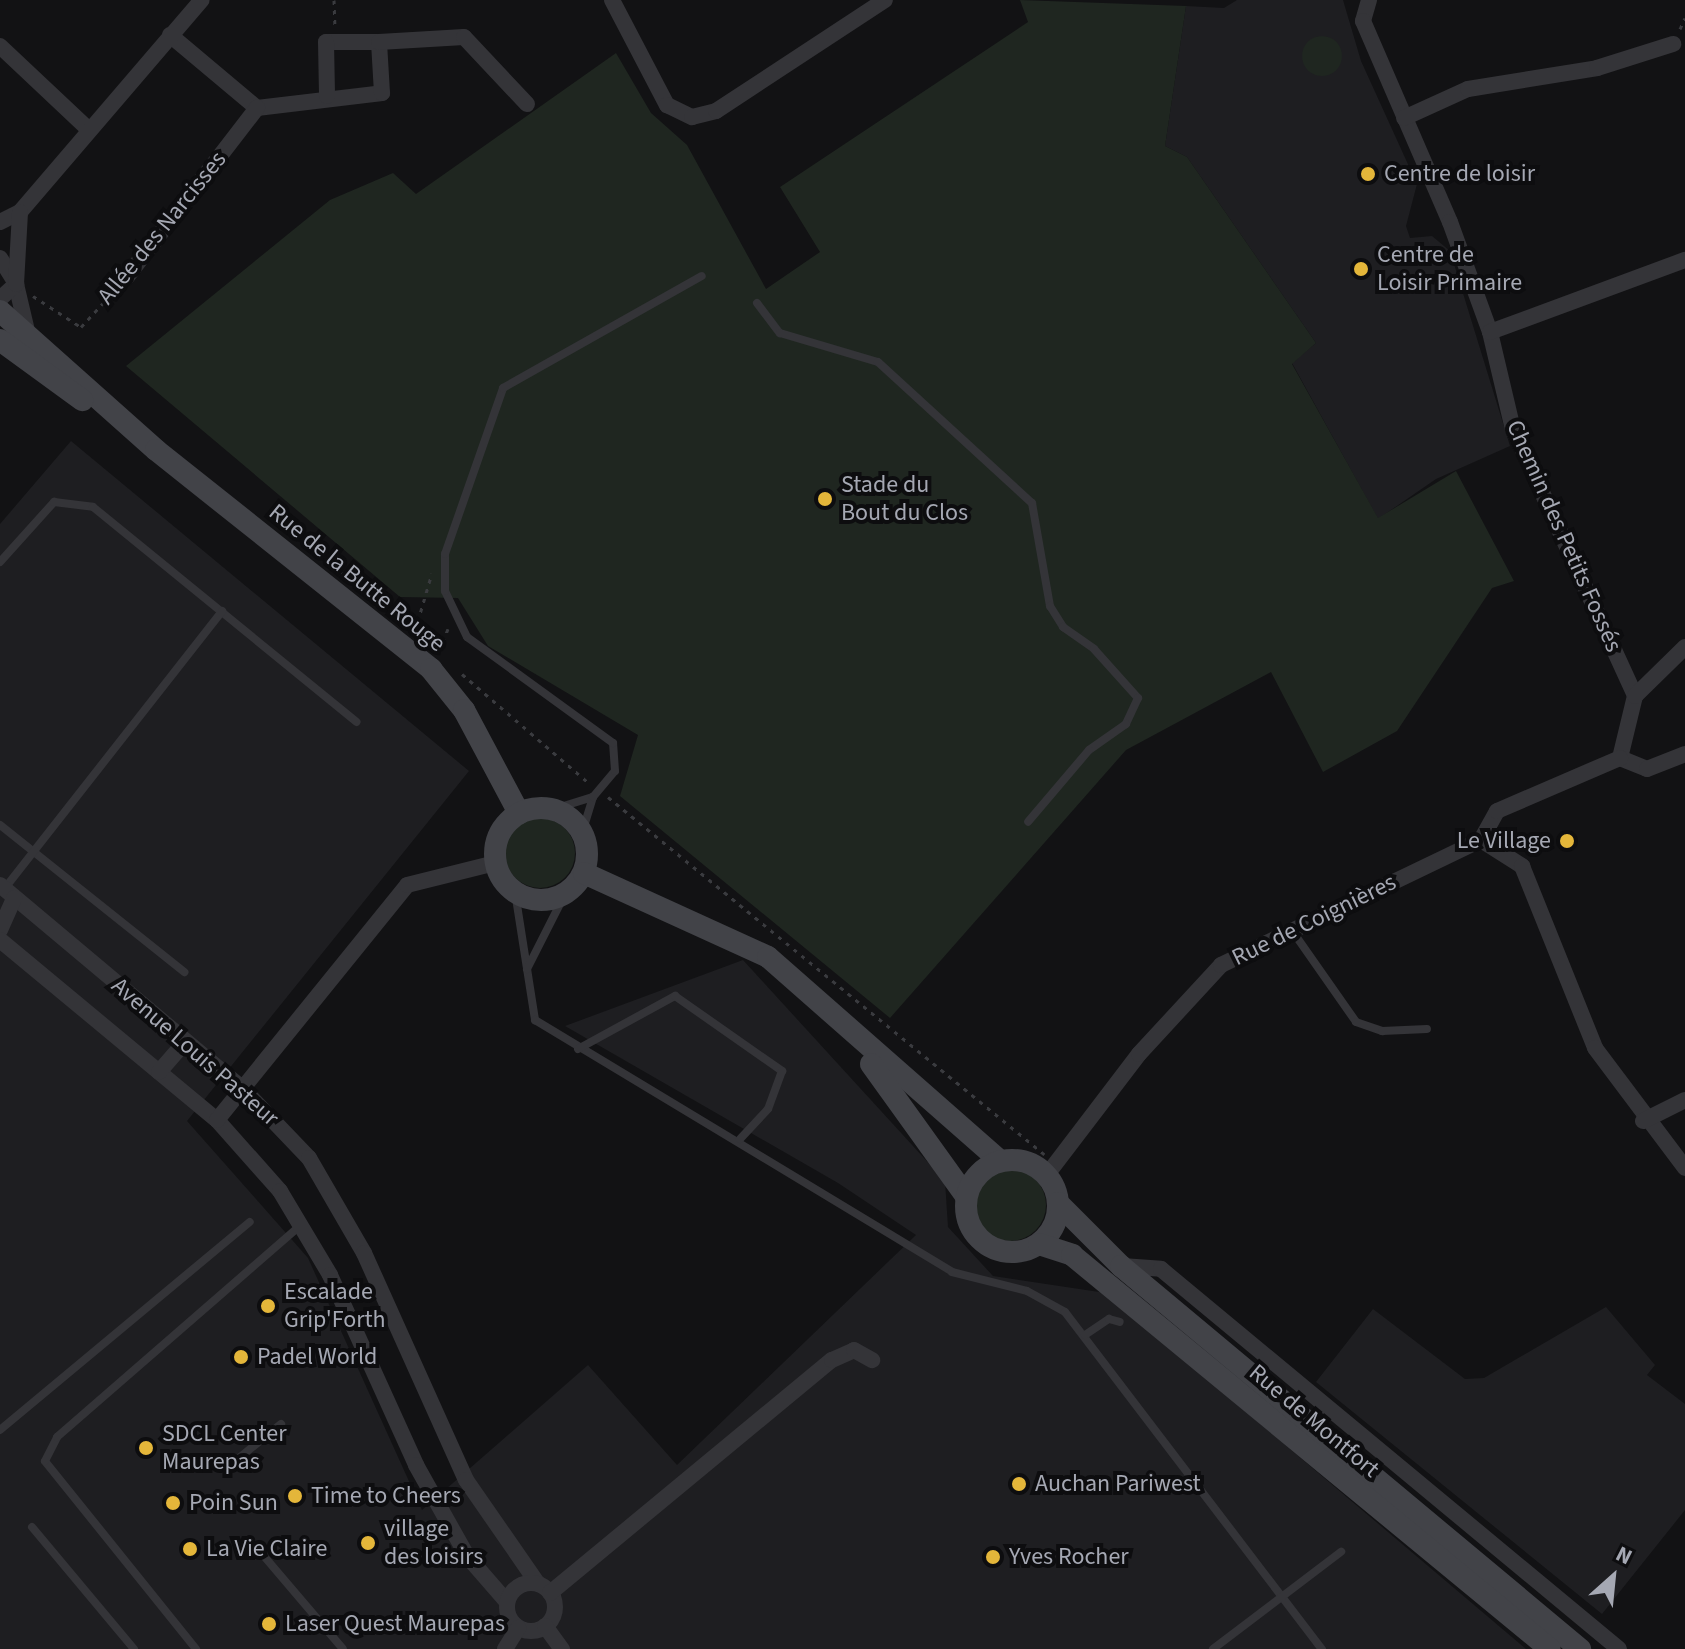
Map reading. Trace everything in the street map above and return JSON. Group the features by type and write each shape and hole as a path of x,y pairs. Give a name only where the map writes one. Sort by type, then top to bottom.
{"street":[{"path":"0,222 20,212 202,0"},
{"path":"612,0 667,105 692,117 716,111 885,0"},
{"name":"Chemin des Petits Fossés","path":"1369,0 1363,21 1490,332 1513,429 1635,696"},
{"path":"170,35 257,108 327,96 382,93 379,42"},
{"path":"327,96 326,42 464,37 527,104"},
{"path":"1404,118 1468,89 1597,68 1673,44"},
{"path":"0,46 89,130"},
{"name":"Allée des Narcisses","path":"126,278 257,108"},
{"path":"17,289 20,212"},
{"path":"0,258 17,289 28,335"},
{"path":"1490,332 1685,260"},
{"path":"0,299 17,289"},
{"name":"Rue de la Butte Rouge","path":"0,311 156,450"},
{"name":"Rue de la Butte Rouge","path":"0,340 156,450 434,662 464,710 519,813"},
{"path":"1620,758 1635,696 1685,647"},
{"path":"1685,754 1647,769 1620,758 1497,811 1481,840 1522,866 1595,1048 1643,1121 1685,1168"},
{"path":"554,809 582,833 584,873 565,894 537,900 515,892 495,863 499,834 519,813 554,809"},
{"name":"Rue de Coignières","path":"1051,1169 1139,1054 1221,965 1290,928 1481,840"},
{"path":"217,1120 407,885 495,863"},
{"path":"584,873 768,957 1000,1161"},
{"path":"0,930 6,891"},
{"name":"Avenue Louis Pasteur","path":"6,891 242,1088 281,1125 331,1192 466,1480 544,1588"},
{"name":"Avenue Louis Pasteur","path":"0,940 217,1120 303,1223 416,1465 467,1556 507,1602"},
{"path":"834,1016 966,1196 968,1224 986,1245 1013,1253 1039,1244 1058,1203 1051,1169 1026,1162 1000,1161 982,1170 966,1196"},
{"path":"159,1072 185,1042"},
{"path":"1643,1121 1685,1100"},
{"name":"Rue de Montfort","path":"1058,1203 1121,1266 1580,1649"},
{"name":"Rue de Montfort","path":"1039,1244 1072,1255 1550,1649"},
{"name":"Rue de Montfort","path":"1121,1266 1161,1269 1619,1649"},
{"path":"518,1628 507,1602 517,1586 544,1588 832,1360 854,1350 872,1360"},
{"path":"518,1628 545,1626 554,1614 544,1588"},
{"path":"545,1626 562,1649"},
{"path":"505,1649 518,1628"}],"lane":[{"path":"582,833 595,795 615,771 613,743 488,655 454,615 444,573 503,388 702,276"},
{"path":"757,303 780,333 878,362 1032,503 1043,531 1042,580 1050,606 1138,698 1126,724 1089,750 1028,822"},
{"path":"0,562 54,502 93,507 357,722"},
{"path":"6,891 33,852 222,611"},
{"path":"554,809 595,795"},
{"path":"0,825 184,972"},
{"path":"515,892 535,1020 578,1049 740,1139 952,1272 1046,1298 1085,1335 1322,1649"},
{"path":"526,970 565,894"},
{"path":"1290,928 1356,1022 1382,1031 1427,1029"},
{"path":"578,1049 675,996 782,1071 768,1109 740,1139"},
{"path":"0,1430 250,1222"},
{"path":"196,1649 45,1461 57,1437 303,1223"},
{"path":"1085,1335 1109,1319 1120,1322"},
{"path":"229,1466 281,1424"},
{"path":"32,1527 134,1649"},
{"path":"1213,1649 1341,1552"},
{"path":"263,1555 343,1649"}],"path":[{"path":"334,0 336,41"},
{"name":"Allée des Narcisses","path":"17,289 37,296 81,327 126,278"},
{"path":"303,550 327,556 381,604"},
{"path":"414,633 432,574 444,573"},
{"path":"434,662 454,615"},
{"path":"403,623 434,662 1051,1169"}],"shaded area":[{"name":"Stade du Bout du Clos","path":"1020,0 1186,6 1165,146 1187,157 1316,343 1292,364 1378,518 1456,471 1514,581 1492,588 1397,731 1323,772 1271,672 1126,750 890,1018 620,796 638,735 488,646 458,598 400,597 126,366 330,200 393,173 416,194 616,53 651,113 687,145 766,289 820,252 780,187 1028,22"},
{"name":"Centre de Loisir Primaire","path":"1237,0 1343,0 1361,61 1417,184 1406,226 1410,238 1432,236 1450,251 1510,446 1436,479 1378,519 1292,363 1316,343 1187,157 1165,146 1186,6 1224,8"},
{"path":"1322,36 1336,42 1342,56 1336,70 1322,76 1308,70 1302,56 1308,42"},
{"path":"71,441 469,771 187,1121 308,1258 422,1510 588,1365 677,1465 916,1235 838,1183 565,1026 743,960 945,1181 948,1227 993,1276 1106,1293 1526,1649 0,1649 0,524"},
{"path":"540,818 565,828 575,853 565,878 540,888 515,878 505,853 515,828"},
{"path":"1010,1169 1030,1175 1040,1185 1046,1205 1040,1225 1030,1235 1010,1241 990,1235 980,1225 974,1205 980,1185 990,1175"},
{"path":"1606,1307 1655,1365 1647,1375 1685,1404 1685,1510 1602,1614 1316,1382 1373,1309 1465,1379 1484,1378"}],"place":[{"name":"Centre de loisir","path":"1368,174"},
{"name":"Centre de Loisir Primaire","path":"1361,269"},
{"name":"Stade du Bout du Clos","path":"825,499"},
{"name":"Le Village","path":"1567,841"},
{"name":"Escalade Grip'Forth","path":"268,1306"},
{"name":"Padel World","path":"241,1357"},
{"name":"SDCL Center Maurepas","path":"146,1448"},
{"name":"Auchan Pariwest","path":"1019,1484"},
{"name":"Time to Cheers","path":"295,1496"},
{"name":"Poin Sun","path":"173,1503"},
{"name":"village des loisirs","path":"368,1543"},
{"name":"La Vie Claire","path":"190,1549"},
{"name":"Yves Rocher","path":"993,1557"},
{"name":"Laser Quest Maurepas","path":"269,1624"}]}
